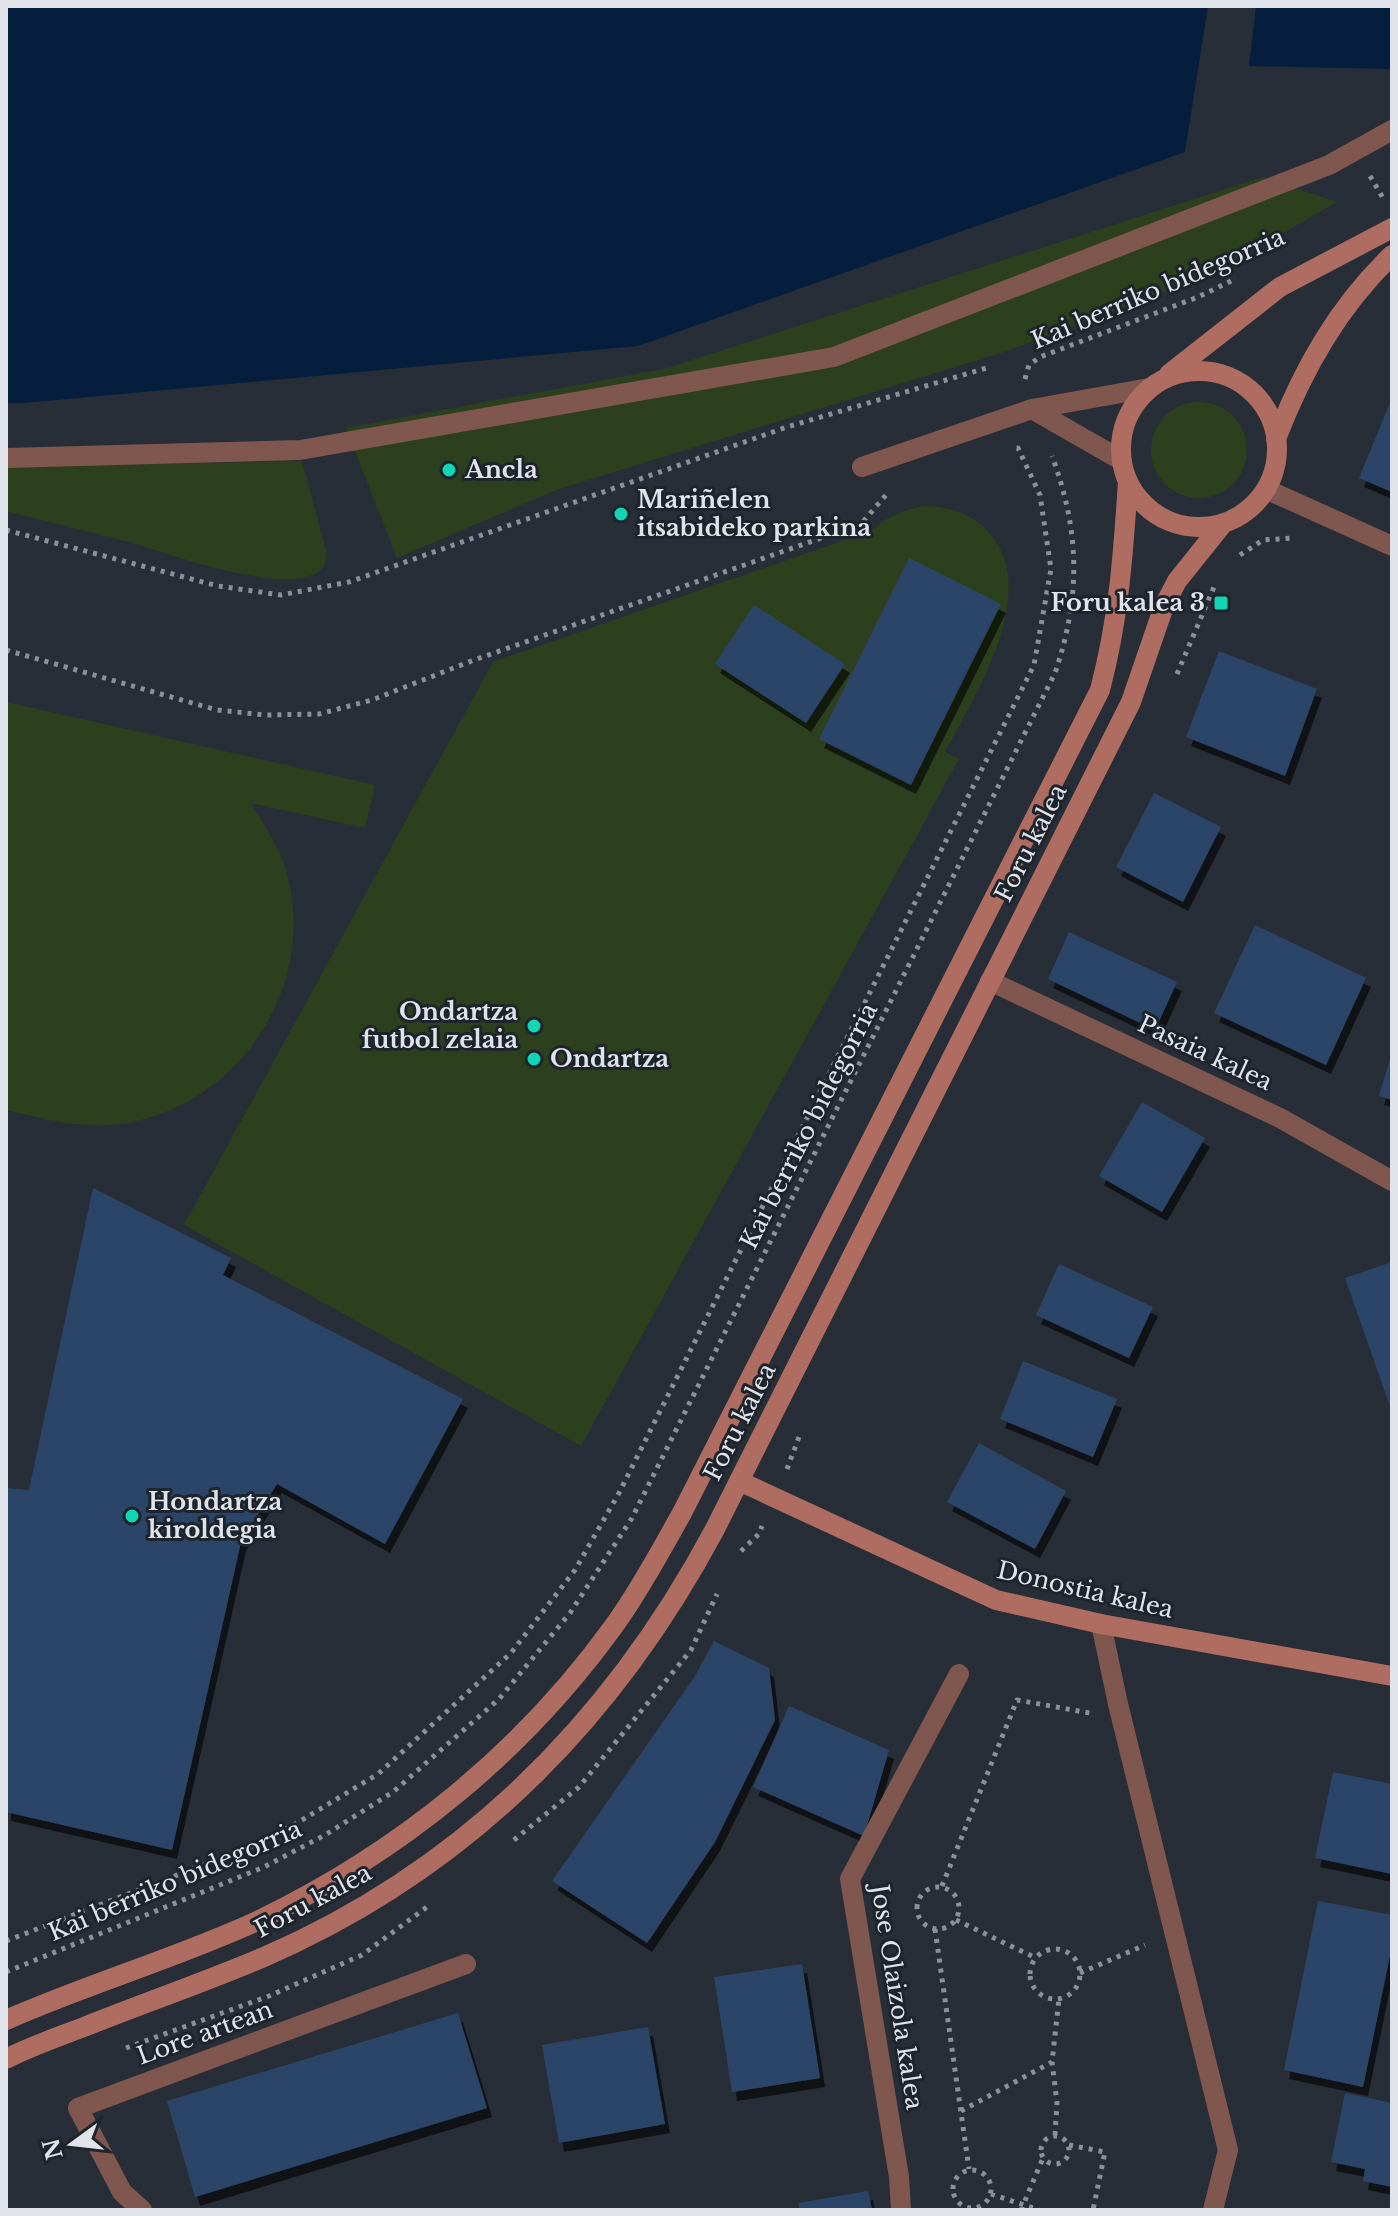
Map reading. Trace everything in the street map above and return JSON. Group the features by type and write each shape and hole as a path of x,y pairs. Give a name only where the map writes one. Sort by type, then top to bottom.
{"street":[{"path":"6,458 300,450 834,357 1329,165 1392,130"},
{"path":"862,467 1032,409 1157,382 1198,369 1229,376 1256,394 1274,422 1279,456 1268,490 1248,512 1221,526 1185,527 1162,517 1150,511 1128,482 1121,460 1122,433 1132,408 1157,382 1280,287 1392,228"},
{"path":"1276,439 1316,350 1344,309 1392,255"},
{"path":"1032,409 1121,460"},
{"name":"Foru kalea","path":"6,2020 252,1923 318,1890 381,1852 440,1809 496,1761 581,1670 618,1620 682,1513 1100,690 1113,641 1121,591 1128,482"},
{"path":"1268,490 1392,546"},
{"name":"Foru kalea","path":"6,2059 264,1956 332,1923 401,1883 523,1787 569,1741 611,1692 685,1586 1131,702 1164,606 1177,581 1221,526"},
{"name":"Pasaia kalea","path":"990,981 1280,1118 1392,1181"},
{"name":"Donostia kalea","path":"739,1481 996,1600 1101,1624 1392,1676"},
{"path":"1101,1624 1228,2150 1213,2210"},
{"name":"Jose Olaizola kalea","path":"901,2210 896,2161 850,1879 959,1674"},
{"name":"Lore artean","path":"142,2210 122,2192 78,2108 466,1964"}],"path":[{"path":"1354,151 1384,201"},
{"name":"Kai berriko bidegorria","path":"6,1972 264,1867 325,1835 393,1792 499,1699 570,1613 624,1530 1055,673 1072,610 1074,551 1065,492 1025,389 1029,365 1040,357 1198,297 1239,277"},
{"path":"6,530 218,586 281,595 349,582 787,427 990,367"},
{"path":"6,1941 250,1847 297,1823 378,1774 511,1653 575,1570 619,1493 1034,665 1051,569 1049,554 1040,495 1018,448 1005,453"},
{"path":"6,650 217,710 265,715 319,714 372,700 474,660 861,524 883,496 896,492"},
{"path":"1233,559 1263,540 1298,539"},
{"path":"1175,678 1218,579"},
{"path":"942,1886 1017,1700 1091,1713"},
{"path":"942,1886 949,1889 959,1908 956,1920 944,1928 935,1929 918,1916 918,1901 924,1891 942,1886"},
{"path":"956,1920 1035,1957"},
{"path":"935,1929 969,2169"},
{"path":"1080,1973 1146,1944"},
{"path":"1049,1948 1066,1951 1078,1962 1080,1973 1075,1990 1059,1999 1043,1996 1033,1987 1029,1970 1035,1957 1049,1948"},
{"path":"1055,2135 1057,2103 1052,2062 1059,1999"},
{"path":"961,2111 1052,2062"},
{"path":"1022,2207 1043,2158 1042,2144 1055,2135 1063,2137 1069,2145 1069,2156 1061,2163 1051,2164 1043,2158"},
{"path":"1069,2145 1105,2152 1093,2210"},
{"path":"969,2169 985,2174 991,2194 985,2204 965,2208 956,2201 952,2188 957,2175 969,2169"},
{"path":"991,2194 1022,2207 1039,2210"}],"green space":[{"path":"1263,177 1337,202 1211,274 1007,351 559,489 397,558 346,428 664,369"},
{"path":"1199,402 1217,406 1233,416 1243,432 1247,450 1243,468 1233,484 1217,494 1199,498 1181,494 1165,484 1155,468 1151,450 1155,432 1165,416 1181,406"},
{"path":"302,461 327,554 324,566 310,576 288,579 232,572 6,511 6,467"},
{"name":"Ondartza futbol zelaia","path":"925,506 961,513 984,528 1004,559 1009,586 1006,615 998,644 986,674 945,752 959,759 581,1446 184,1225 493,662 871,531 896,514"},
{"path":"6,702 375,785 365,828 251,803 282,858 293,910 291,953 280,995 261,1033 234,1066 201,1093 163,1113 120,1124 91,1125 6,1110"}],"water":[{"path":"6,6 1208,6 1185,152 638,346 6,403"},
{"path":"1256,6 1392,6 1392,69 1249,66"}],"building":[{"path":"1392,398 1392,492 1359,478"},
{"path":"909,558 1001,604 911,785 819,739"},
{"path":"754,605 845,664 806,723 715,664"},
{"path":"1219,651 1317,689 1285,776 1186,737"},
{"path":"1154,793 1221,827 1183,902 1116,867"},
{"path":"1255,925 1366,978 1326,1065 1214,1013"},
{"path":"1069,932 1177,982 1155,1030 1048,979"},
{"path":"1392,1056 1392,1100 1379,1096"},
{"path":"1142,1102 1205,1138 1162,1212 1099,1176"},
{"name":"Hondartza kiroldegia","path":"93,1188 231,1258 223,1275 463,1399 385,1544 277,1484 241,1542 172,1850 6,1812 6,1488 29,1490"},
{"path":"1392,1262 1392,1412 1345,1278"},
{"path":"1059,1264 1153,1307 1129,1358 1036,1315"},
{"path":"1023,1361 1117,1399 1093,1457 1000,1419"},
{"path":"979,1443 1066,1491 1035,1549 947,1502"},
{"path":"714,1641 769,1668 775,1720 715,1842 647,1943 552,1881 695,1676"},
{"path":"789,1706 889,1750 864,1836 753,1787"},
{"path":"1333,1772 1392,1784 1392,1874 1315,1858"},
{"path":"1318,1901 1392,1915 1392,1946 1363,2087 1284,2070"},
{"path":"802,1964 820,2078 732,2092 714,1977"},
{"path":"458,2013 487,2108 195,2197 167,2101"},
{"path":"648,2027 665,2124 559,2143 542,2045"},
{"path":"1345,2093 1392,2103 1392,2187 1363,2181 1365,2169 1331,2162"},
{"path":"868,2191 872,2210 800,2210 798,2203"}],"place":[{"name":"Ancla","path":"449,470"},
{"name":"Mariñelen itsabideko parkina","path":"621,514"},
{"name":"Foru kalea 3","path":"1221,603"},
{"name":"Ondartza futbol zelaia","path":"534,1026"},
{"name":"Ondartza","path":"534,1059"},
{"name":"Hondartza kiroldegia","path":"132,1516"}]}
